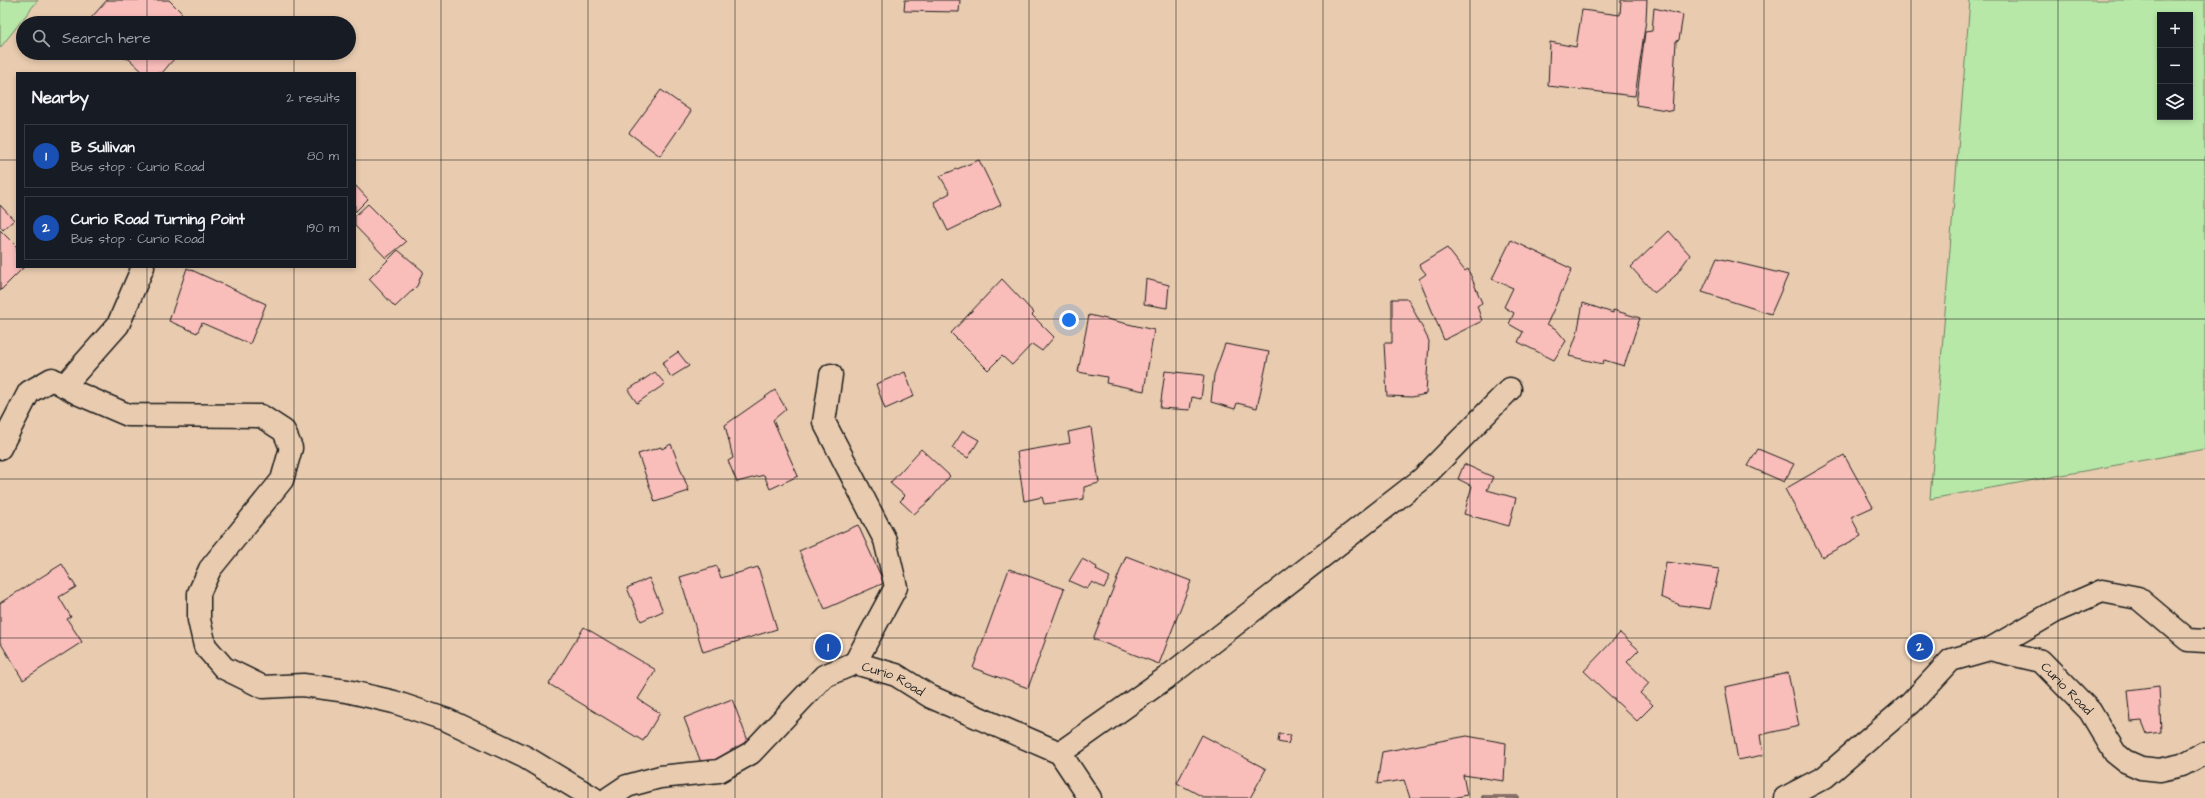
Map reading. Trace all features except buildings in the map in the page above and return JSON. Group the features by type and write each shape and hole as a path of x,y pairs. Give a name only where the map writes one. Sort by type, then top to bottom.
{"street":[{"path":"64,386 118,325 143,268"},
{"path":"831,375 824,422 886,540 896,587 855,663"},
{"path":"0,448 29,392 52,379 128,416 261,416 284,431 291,448 282,480 210,569 198,593 199,620 205,646 224,668 263,687 303,685 347,691 394,702 446,720 525,757 593,798"},
{"path":"1090,798 1060,753 1166,678 1422,479 1510,389"},
{"path":"1990,649 2058,610 2102,591 2138,598 2188,640 2205,641"},
{"name":"Curio Road","path":"1785,798 1825,777 1911,703 1951,660 1990,649 2041,661 2090,712 2114,753 2126,761 2141,768 2160,770 2182,765 2205,753"},
{"name":"Curio Road","path":"609,798 627,786 660,777 719,772 751,753 824,676 855,663 896,675 931,698 1060,753"}],"green space":[{"path":"0,0 38,0 25,16 16,16 16,28 0,48"},
{"path":"1970,0 2205,0 2205,449 1930,499"}],"place":[{"name":"B Sullivan","path":"828,647"},
{"name":"Curio Road Turning Point","path":"1920,647"}]}
